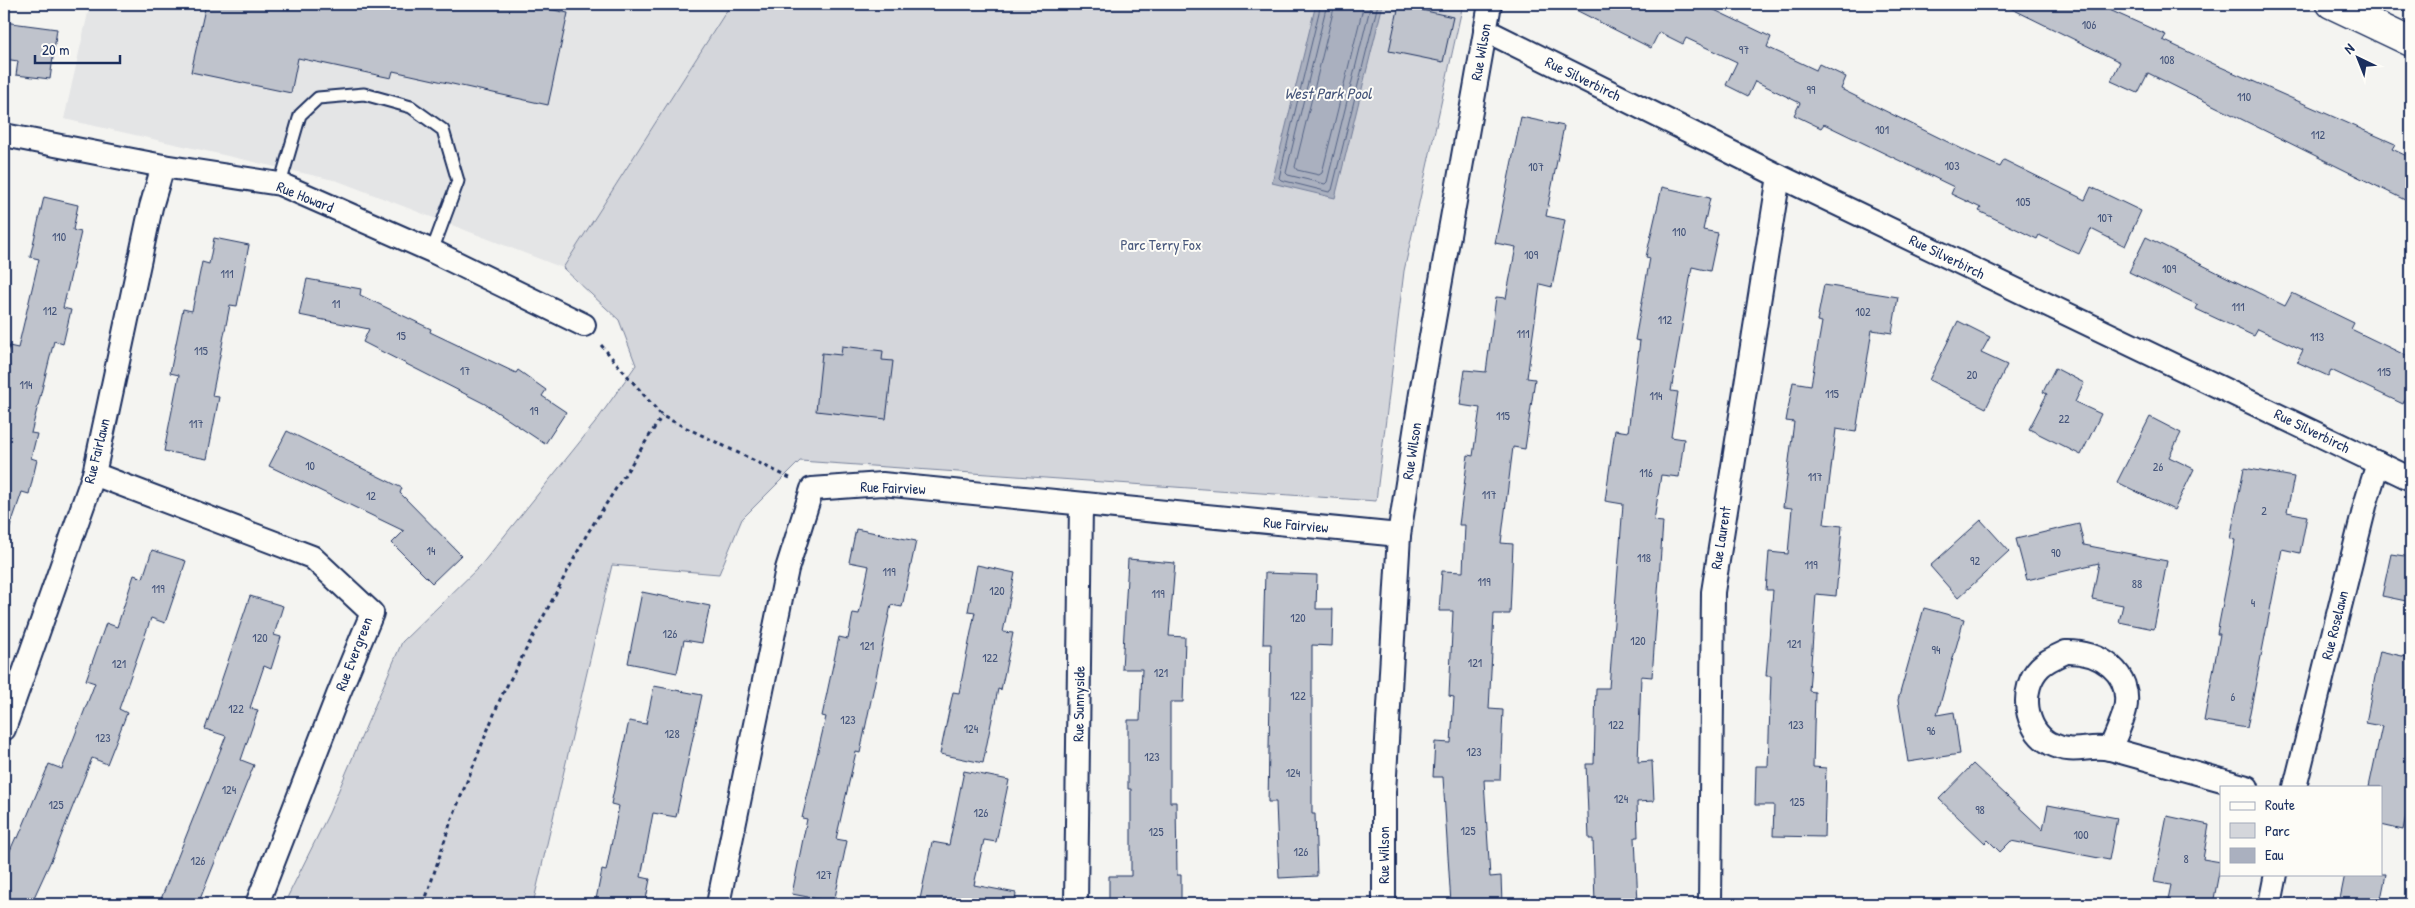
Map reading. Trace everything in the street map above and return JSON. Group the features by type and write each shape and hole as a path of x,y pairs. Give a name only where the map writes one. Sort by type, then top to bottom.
{"street":[{"name":"Rue Wilson","path":"1384,904 1384,792 1399,535 1421,393 1490,4"},
{"path":"2331,4 2411,42"},
{"name":"Rue Silverbirch","path":"1485,30 1779,176 2411,479"},
{"name":"Rue Howard","path":"4,135 163,166 280,184 432,251 584,325"},
{"name":"Rue Fairlawn","path":"4,729 94,474 151,207 163,166"},
{"name":"Rue Laurent","path":"1710,904 1713,592 1779,176"},
{"name":"Rue Roselawn","path":"2295,786 2366,502 2378,463"},
{"name":"Rue Evergreen","path":"94,474 312,557 372,613 338,694 257,904"},
{"name":"Rue Fairview","path":"812,489 882,484 1399,535"},
{"path":"718,904 787,569 812,489"},
{"name":"Rue Sunnyside","path":"1076,904 1081,504"},
{"path":"2110,749 2125,709 2125,693 2120,678 2111,665 2098,656 2082,652 2066,652 2052,658 2039,668 2030,682 2026,699 2029,716 2036,731 2048,743 2064,749 2081,751 2097,746 2243,786"},
{"path":"2270,904 2276,876"}],"lane":[{"path":"280,184 300,115 318,98 364,94 411,108 444,130 458,181 432,251"}],"path":[{"path":"584,325 662,416 812,489"},
{"path":"424,904 451,821 500,697 587,534 662,416"}],"shaded area":[{"path":"90,4 731,4 563,268 338,181 64,119"}],"green space":[{"name":"Parc Terry Fox","path":"731,4 1463,4 1404,271 1376,501 800,461 742,519 719,574 612,565 533,904 284,904 329,813 402,642 481,565 595,423 636,365 619,320 563,268"}],"water":[{"name":"West Park Pool","path":"1316,4 1383,4 1335,198 1272,183"}],"building":[{"path":"206,4 539,4 539,7 568,13 548,105 393,71 391,78 298,58 291,93 191,72"},
{"path":"1564,4 1702,4 1771,37 1767,47 1816,70 1819,64 1846,77 1841,89 1970,153 2000,167 2004,160 2085,200 2091,187 2141,211 2125,246 2091,229 2079,254 2039,235 2037,239 1979,211 1981,208 1951,194 1954,187 1824,124 1821,128 1794,115 1800,103 1755,81 1748,96 1726,85 1737,62 1686,38 1683,44 1659,32 1651,48"},
{"path":"2002,4 2096,4 2166,35 2163,40 2214,64 2395,144 2392,149 2411,158 2411,203 2148,73 2138,93 2111,81 2120,62"},
{"path":"1399,5 1453,17 1443,62 1389,51"},
{"path":"4,22 57,29 50,79 16,75 18,61 4,59"},
{"path":"1521,117 1564,126 1546,216 1565,220 1552,287 1540,284 1527,378 1535,379 1525,449 1513,447 1501,543 1513,544 1510,614 1494,614 1489,709 1503,710 1500,780 1484,780 1490,877 1501,876 1502,904 1451,904 1443,777 1433,777 1435,742 1451,743 1454,697 1449,696 1453,611 1439,611 1442,571 1463,572 1465,525 1459,525 1468,455 1473,456 1480,408 1460,405 1465,370 1486,372 1496,297 1506,298 1516,247 1495,243"},
{"path":"1662,187 1710,198 1703,230 1718,233 1710,271 1692,267 1671,391 1678,392 1671,437 1684,439 1679,477 1661,475 1654,521 1663,522 1652,677 1641,676 1638,762 1652,761 1654,801 1637,802 1638,837 1635,837 1638,904 1595,904 1593,839 1589,839 1586,764 1594,764 1596,688 1609,688 1623,504 1605,501 1615,430 1628,432 1640,341 1635,340 1650,258 1646,257"},
{"path":"44,197 78,205 73,230 81,232 63,308 71,310 63,344 54,341 31,433 37,434 31,458 37,460 29,494 22,492 7,536 4,535 4,429 9,409 4,408 4,366 9,346 18,348 39,259 30,257"},
{"path":"2146,237 2285,306 2292,293 2354,323 2351,329 2411,358 2411,387 2403,404 2331,370 2328,376 2297,362 2303,350 2258,329 2254,336 2196,309 2198,305 2129,272"},
{"path":"214,238 249,245 237,306 230,305 212,396 219,397 207,459 164,451 179,375 170,373 183,309 192,311 202,262 209,264"},
{"path":"307,279 361,289 360,295 431,329 430,332 516,373 518,370 546,390 542,396 566,412 545,444 485,404 363,342 369,329 299,315"},
{"path":"1824,285 1898,297 1892,333 1872,330 1856,432 1836,429 1824,524 1842,526 1836,596 1816,594 1809,691 1815,692 1813,767 1826,768 1824,837 1773,836 1774,805 1755,805 1756,766 1768,766 1771,676 1766,676 1773,590 1766,590 1769,552 1788,554 1792,508 1783,507 1794,422 1786,421 1793,382 1811,385 1822,322 1817,321"},
{"path":"1958,321 1990,337 1981,353 2007,365 1986,408 1929,380"},
{"path":"842,346 883,351 882,360 893,361 886,419 816,411 822,353 841,355"},
{"path":"2055,368 2084,383 2075,402 2101,414 2081,455 2029,429 2047,394 2043,392"},
{"path":"2150,417 2181,433 2169,457 2194,469 2174,510 2117,482"},
{"path":"287,431 402,488 400,493 461,555 432,583 392,543 404,531 269,466"},
{"path":"2244,468 2294,477 2287,512 2307,516 2300,553 2282,549 2247,728 2204,721 2220,634 2217,634 2235,540 2230,539"},
{"path":"1981,520 2009,551 1958,598 1930,566"},
{"path":"2079,524 2084,545 2167,561 2154,629 2119,622 2123,605 2092,599 2099,563 2027,580 2016,539"},
{"path":"856,529 916,541 902,607 891,605 860,753 856,752 836,839 847,841 834,902 792,894 807,819 802,818 826,717 822,716 839,637 848,639 853,613 859,614 869,566 849,562"},
{"path":"152,550 186,561 165,623 151,618 119,709 127,713 107,764 92,758 54,854 31,904 14,904 4,899 4,864 16,837 18,838 49,764 62,769 95,683 86,680 106,623 117,627 134,575 143,578"},
{"path":"2391,554 2411,557 2411,602 2382,596"},
{"path":"1128,559 1175,563 1169,636 1185,637 1183,702 1170,702 1170,802 1176,802 1177,875 1181,875 1181,904 1109,904 1109,876 1131,876 1131,789 1128,789 1128,720 1140,720 1142,669 1122,669"},
{"path":"977,565 1015,573 1003,632 1013,633 1001,690 998,689 983,763 940,754 953,692 959,693 975,612 968,611"},
{"path":"1265,573 1317,575 1316,609 1333,609 1332,646 1312,645 1312,814 1315,814 1317,876 1279,878 1276,802 1268,802 1271,644 1263,644"},
{"path":"642,592 710,606 702,643 684,640 677,673 628,663"},
{"path":"250,596 283,606 274,635 281,637 271,669 264,666 250,708 258,710 241,760 254,765 198,904 159,904 226,736 205,729"},
{"path":"1924,608 1964,619 1937,715 1954,712 1960,754 1908,762 1898,700"},
{"path":"2380,651 2411,658 2411,791 2403,830 2382,825 2382,786 2369,786 2382,726 2366,723"},
{"path":"654,686 702,695 676,817 653,813 641,877 650,879 645,904 595,904 602,870 606,871 619,806 611,804 629,721 646,724"},
{"path":"1973,764 2043,830 2048,805 2117,818 2109,860 2011,841 2000,852 1988,840 1985,843 1939,799"},
{"path":"964,771 1009,780 996,842 984,840 974,885 1016,893 1015,904 919,904 932,842 949,845"},
{"path":"2167,816 2209,825 2203,859 2220,862 2213,904 2167,904 2171,885 2154,882"},
{"path":"2382,874 2386,874 2380,904 2339,904 2345,876 2382,876"}]}
